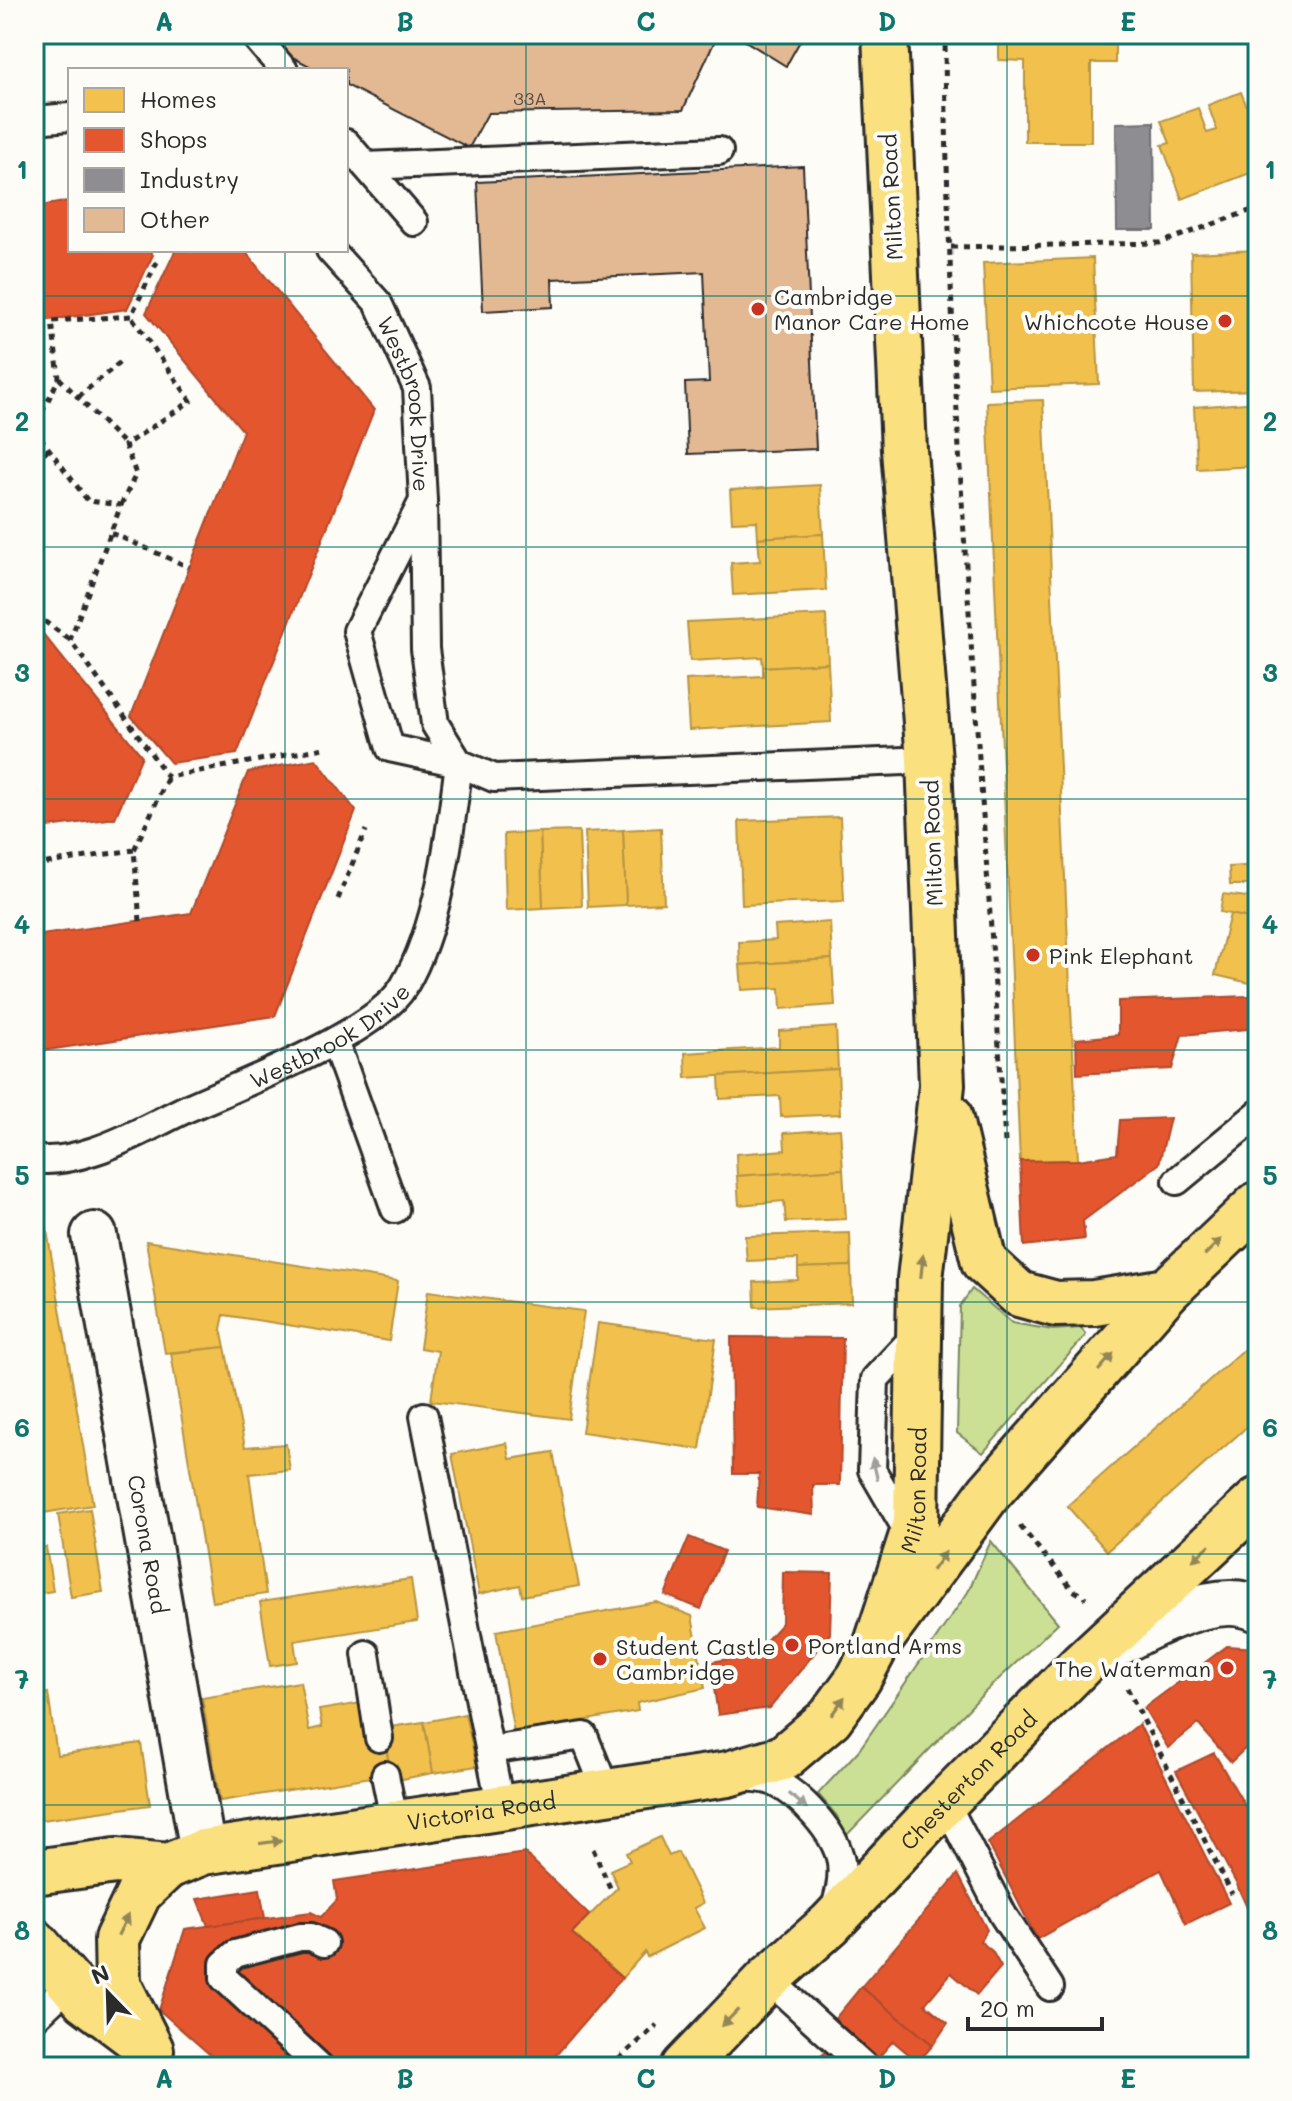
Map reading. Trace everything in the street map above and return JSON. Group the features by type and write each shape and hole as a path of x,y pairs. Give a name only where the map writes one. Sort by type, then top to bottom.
{"main road":[{"name":"Milton Road","path":"876,1646 916,1523 920,1279 942,1085 929,760 904,450 885,34"},
{"path":"942,1085 984,1262 1019,1294 1056,1304 1094,1303 1167,1291"},
{"path":"876,1646 989,1493 1167,1291 1258,1204"},
{"name":"Chesterton Road","path":"684,2067 768,1979 830,1924 945,1802 1258,1500"},
{"name":"Victoria Road","path":"34,1872 116,1861 186,1859 728,1774 783,1758 830,1718 859,1678 876,1646"},
{"path":"160,2058 118,1984 117,1939 139,1893 186,1859"},
{"path":"34,1941 85,2000 160,2058"}],"street":[{"name":"Corona Road","path":"94,1235 186,1859"},
{"path":"1094,1657 1155,1622 1220,1604 1248,1604 1258,1609"}],"lane":[{"path":"253,34 282,68"},
{"path":"34,120 68,117"},
{"path":"348,145 414,222"},
{"path":"366,166 719,151"},
{"name":"Westbrook Drive","path":"34,1159 46,1161 94,1151 335,1042 384,1010 403,989 426,942 453,810 459,763 435,724 425,649 423,500 417,388 378,303 332,252"},
{"path":"423,500 357,631 390,748 459,763 494,778 929,760"},
{"path":"335,1042 395,1209"},
{"path":"1177,1181 1258,1114"},
{"path":"424,1416 501,1809"},
{"path":"366,1654 379,1738"},
{"path":"490,1750 584,1736 606,1791"},
{"path":"728,1774 772,1781 800,1800 820,1821 840,1859 842,1886 830,1924"},
{"path":"385,1775 395,1824"},
{"path":"945,1802 1003,1915 1050,1987"},
{"path":"320,2067 224,1978 224,1964 235,1954 300,1937 311,1937 324,1943"},
{"path":"768,1979 865,2067"},
{"path":"34,2018 71,1983"}],"path":[{"path":"945,34 966,588 1006,1152"},
{"path":"951,247 1160,243 1258,208"},
{"path":"131,316 157,262"},
{"path":"121,505 88,501 34,429 59,378 52,321 131,316"},
{"path":"125,445 191,401 131,316"},
{"path":"78,397 124,359"},
{"path":"59,378 125,445 136,474 121,505 70,640"},
{"path":"34,460 49,449"},
{"path":"111,533 189,567"},
{"path":"35,615 70,640 168,777"},
{"path":"168,777 324,748"},
{"path":"140,921 134,850 168,777"},
{"path":"338,899 366,830"},
{"path":"34,865 134,850"},
{"path":"1016,1522 1073,1590 1085,1598 1094,1598"},
{"path":"1094,1657 1232,1894"},
{"path":"593,1849 612,1892"}],"green space":[{"path":"972,1289 1012,1323 1053,1330 1081,1328 1086,1335 983,1453 957,1433 960,1306"},
{"path":"991,1541 1058,1623 984,1693 845,1837 837,1816 818,1794 859,1750 968,1592"}],"building: Homes":[{"path":"999,34 1069,34 1069,45 1115,45 1115,63 1091,63 1091,142 1025,142 1025,61 999,60"},
{"path":"1241,92 1251,117 1258,114 1258,170 1182,199 1162,145 1170,143 1161,121 1198,108 1207,133 1217,130 1208,105"},
{"name":"Whichcote House","path":"1258,250 1258,390 1194,392 1191,253"},
{"path":"1093,258 1099,384 989,388 983,263"},
{"path":"1043,400 1078,1160 1020,1161 987,402"},
{"path":"1258,402 1258,434 1255,434 1257,466 1197,469 1194,407"},
{"path":"820,485 823,534 758,538 757,521 732,522 730,490"},
{"path":"823,534 826,590 733,595 731,563 760,561 758,538"},
{"path":"826,615 828,663 763,667 762,657 690,661 687,622"},
{"path":"828,663 831,722 689,730 686,680 763,676 763,667"},
{"path":"840,817 844,901 742,905 739,821"},
{"path":"661,828 664,903 626,905 623,830"},
{"path":"623,830 626,905 588,907 585,832"},
{"path":"579,831 582,906 543,908 540,832"},
{"path":"540,832 543,908 506,910 504,834"},
{"path":"1258,865 1258,885 1230,885 1229,867"},
{"path":"1258,891 1258,920 1220,912 1223,894 1255,898"},
{"path":"1230,914 1258,920 1258,985 1215,975"},
{"path":"830,922 832,959 740,965 739,942 776,940 775,926"},
{"path":"832,959 835,1005 781,1009 780,988 742,990 740,965"},
{"path":"836,1027 838,1069 686,1078 685,1053 779,1047 779,1031"},
{"path":"838,1069 840,1114 781,1117 780,1096 720,1099 719,1076"},
{"path":"840,1129 843,1169 737,1176 736,1154 785,1150 784,1133"},
{"path":"843,1169 846,1219 786,1222 784,1201 739,1205 737,1176"},
{"path":"43,1206 93,1505 37,1514 34,1500 34,1207"},
{"path":"850,1233 851,1266 798,1268 798,1259 747,1261 745,1236"},
{"path":"146,1241 398,1281 389,1341 224,1315 221,1329 225,1347 165,1353"},
{"path":"851,1266 852,1303 755,1307 754,1282 798,1280 798,1268"},
{"path":"428,1291 584,1311 569,1419 431,1401 438,1351 420,1348"},
{"path":"598,1323 716,1339 700,1449 582,1432"},
{"path":"1258,1337 1258,1417 1107,1551 1067,1506"},
{"path":"225,1347 245,1447 286,1444 290,1470 249,1474 266,1594 212,1602 171,1353"},
{"path":"507,1443 510,1459 553,1452 579,1586 522,1596 520,1585 479,1594 452,1454"},
{"path":"90,1509 103,1592 71,1597 58,1514"},
{"path":"46,1547 53,1591 34,1594 34,1549"},
{"path":"411,1579 417,1622 294,1641 297,1662 270,1666 260,1602"},
{"name":"Student Castle Cambridge","path":"656,1602 692,1616 705,1688 637,1703 638,1711 514,1733 496,1631"},
{"path":"300,1682 309,1730 322,1727 319,1710 361,1703 384,1738 391,1774 220,1801 202,1698"},
{"path":"48,1693 57,1755 141,1743 150,1805 34,1821 34,1695"},
{"path":"465,1714 477,1766 433,1773 424,1722"},
{"path":"424,1722 433,1773 392,1781 383,1728"},
{"path":"660,1837 669,1856 678,1852 703,1903 694,1908 705,1928 647,1957 645,1952 622,1978 572,1933 618,1887 610,1870 630,1861 626,1853"},
{"path":"34,2041 60,2067 34,2067"}],"building: Shops":[{"path":"68,201 68,252 151,252 153,255 127,309 34,322 34,207"},
{"path":"175,252 246,252 374,410 237,754 171,763 131,716 243,431 146,313"},
{"path":"35,624 142,756 115,818 49,827 34,807"},
{"path":"316,759 356,811 275,1016 34,1052 34,936 191,913 248,772"},
{"path":"1249,996 1258,999 1258,1032 1248,1029 1182,1035 1172,1069 1077,1074 1076,1039 1118,1035 1118,1001"},
{"path":"1170,1118 1159,1164 1083,1221 1085,1239 1024,1246 1020,1161 1078,1160 1117,1154 1120,1120"},
{"path":"731,1337 843,1338 840,1485 813,1485 814,1515 757,1507 759,1474 733,1474"},
{"path":"689,1537 724,1551 701,1609 665,1595"},
{"name":"Portland Arms","path":"783,1572 832,1573 830,1634 770,1708 718,1715 710,1662 753,1655 782,1623"},
{"path":"1227,1646 1258,1648 1258,1746 1253,1741 1231,1762 1198,1724 1168,1748 1144,1708"},
{"path":"1139,1724 1229,1903 1186,1924 1161,1870 1037,1939 988,1843"},
{"path":"1214,1753 1250,1814 1258,1810 1258,1932 1236,1883 1176,1771"},
{"path":"525,1853 589,1915 572,1933 622,1978 546,2067 224,2067 159,2010 185,1929 311,1912 321,1917 337,1900 334,1881"},
{"path":"958,1874 987,1930 980,1941 992,1951 1001,1967 977,1995 951,1973 925,2004 948,2023 933,2045 861,1987"},
{"path":"260,1889 265,1918 208,1926 197,1899"},
{"path":"861,1987 933,2045 918,2062 893,2041 878,2058 833,2021"},
{"path":"830,2047 848,2067 808,2067"}],"building: Industry":[{"path":"1154,122 1155,230 1117,230 1116,123"}],"building: Other":[{"path":"285,34 718,34 683,110 488,113 469,148 348,86 348,68 313,68 277,49"},
{"path":"734,34 804,34 786,66"},
{"name":"Cambridge Manor Care Home","path":"803,166 816,449 688,454 685,383 709,382 704,272 552,279 553,307 483,311 477,182"}],"place":[{"name":"Cambridge Manor Care Home","path":"758,309"},
{"name":"Whichcote House","path":"1225,321"},
{"name":"Pink Elephant","path":"1033,955"},
{"name":"Portland Arms","path":"792,1645"},
{"name":"Student Castle Cambridge","path":"600,1659"},
{"name":"The Waterman","path":"1227,1668"}]}
